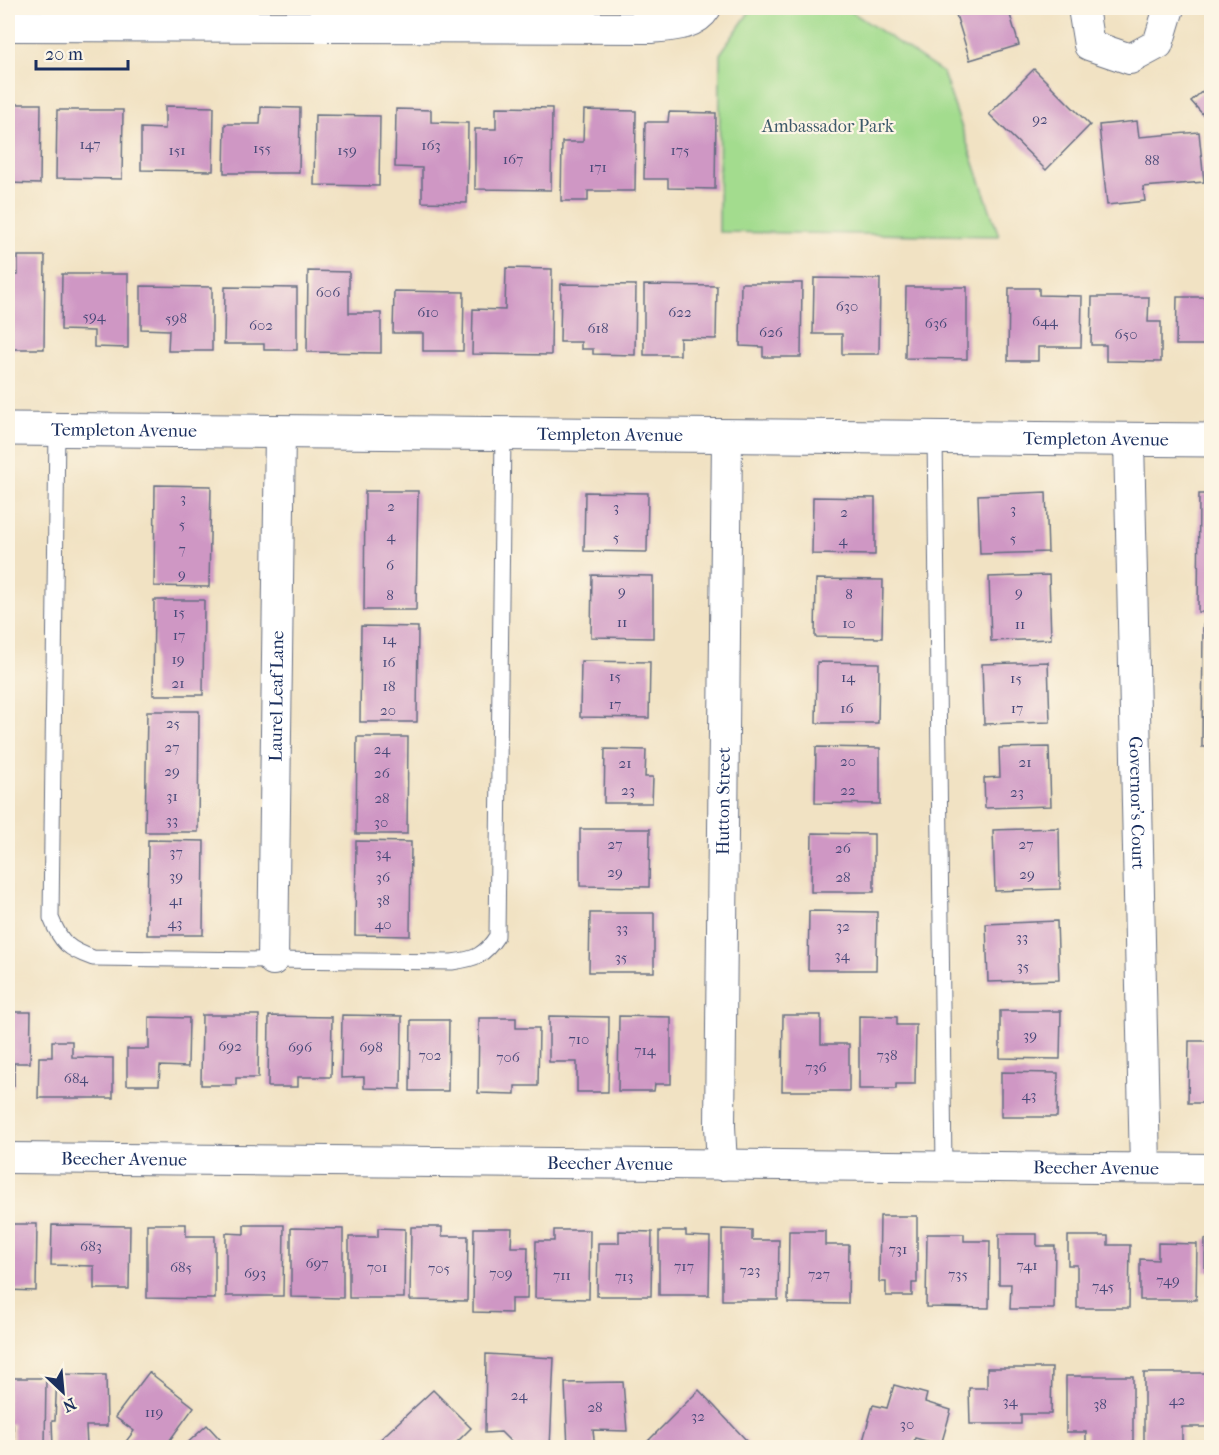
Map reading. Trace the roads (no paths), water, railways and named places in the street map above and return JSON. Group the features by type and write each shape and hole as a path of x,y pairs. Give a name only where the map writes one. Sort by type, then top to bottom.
{"street":[{"path":"8,26 651,28 684,24 706,8"},
{"path":"1083,8 1089,45 1130,59 1158,44 1169,8"},
{"name":"Templeton Avenue","path":"8,429 1212,440"},
{"name":"Laurel Leaf Lane","path":"273,960 280,431"},
{"name":"Hutton Street","path":"722,1164 727,436"},
{"name":"Governor's Court","path":"1129,440 1145,1168"},
{"name":"Beecher Avenue","path":"8,1158 1212,1169"}],"lane":[{"path":"57,429 51,918 63,943 93,958 452,962 470,960 488,951 497,936 502,433"},
{"path":"935,437 944,1167"}],"park label":[{"name":"Ambassador Park","path":"828,126"}]}
